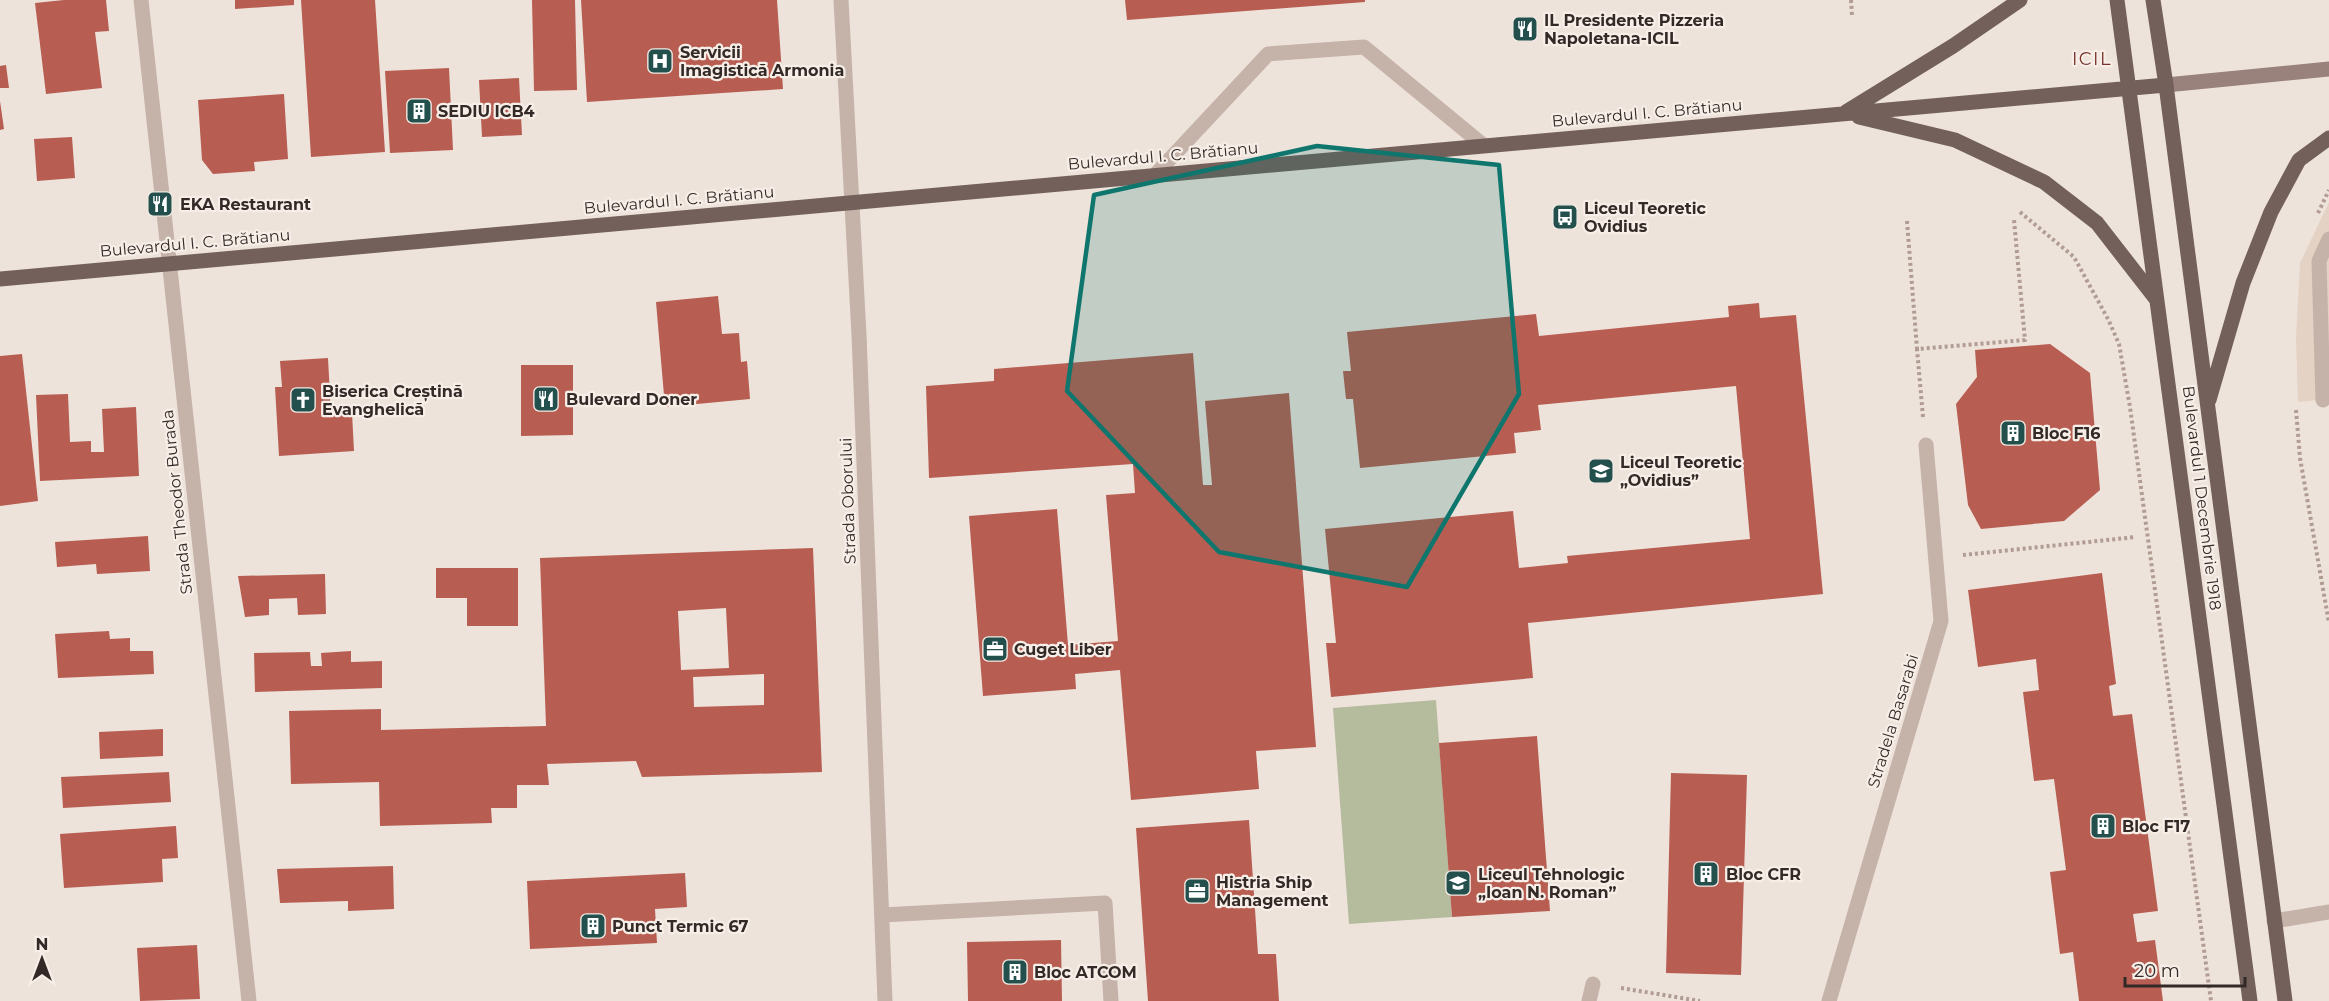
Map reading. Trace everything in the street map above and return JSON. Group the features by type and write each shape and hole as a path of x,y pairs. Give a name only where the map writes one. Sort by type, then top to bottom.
{"main road":[{"path":"1845,113 1953,46 2020,0"},
{"name":"Bulevardul 1 Decembrie 1918","path":"2117,0 2250,1001"},
{"name":"Bulevardul 1 Decembrie 1918","path":"2153,0 2285,1001"},
{"name":"Bulevardul I. C. Brătianu","path":"0,279 2130,89 2329,69"},
{"path":"1845,113 1954,140 2044,182 2097,223 2158,303"},
{"path":"2208,405 2243,284 2271,212 2299,160 2329,138"}],"street":[{"name":"Strada Theodor Burada","path":"141,0 249,1001"},
{"name":"Strada Oborului","path":"841,0 852,203 885,1001"},
{"path":"1155,175 1268,54 1364,47 1483,145"},
{"path":"2323,400 2326,373 2319,261 2329,239"},
{"name":"Stradela Basarabi","path":"1829,1001 1941,621 1926,445"},
{"path":"882,915 1105,903 1111,1001"},
{"path":"2274,921 2329,912"},
{"path":"1589,1001 1593,984"}],"path":[{"path":"1851,0 1852,15"},
{"path":"2020,212 2074,257 2120,344 2211,1001"},
{"path":"1917,349 2025,340 2014,220"},
{"path":"1907,221 1926,445"},
{"path":"1935,558 2136,537"},
{"path":"1593,984 1700,1001"}],"highlighted area":[{"path":"1317,146 1499,165 1519,394 1407,587 1219,552 1067,391 1094,195"}],"green space":[{"path":"1436,700 1452,917 1349,924 1333,708"}],"shaded area":[{"path":"2329,202 2329,399 2298,402 2296,338 2300,263"}],"building":[{"path":"106,0 109,31 95,32 102,88 46,94 35,3"},
{"path":"235,0 294,0 294,5 235,9"},
{"path":"301,0 375,0 385,152 311,157"},
{"path":"532,0 575,0 577,90 534,91"},
{"path":"581,0 777,0 783,89 587,102"},
{"path":"1125,0 1365,0 1365,2 1127,20"},
{"path":"6,65 9,88 0,88 0,66"},
{"name":"SEDIU ICB4","path":"449,68 453,150 390,153 385,71"},
{"path":"519,78 522,135 482,137 479,80"},
{"path":"284,94 288,159 254,162 255,171 213,174 202,160 198,100"},
{"path":"0,101 4,129 0,130"},
{"path":"72,137 75,178 37,181 34,139"},
{"path":"718,296 722,334 739,333 741,362 747,361 750,399 665,407 656,302"},
{"path":"1759,303 1760,318 1796,315 1823,594 1528,623 1533,678 1331,697 1326,643 1336,643 1325,529 1513,511 1519,568 1568,563 1567,556 1750,539 1736,386 1538,405 1541,430 1514,433 1516,453 1360,468 1353,399 1346,399 1343,371 1351,371 1347,332 1536,314 1539,336 1729,317 1728,306"},
{"path":"2050,344 2090,373 2100,490 2064,521 1981,529 1968,505 1956,404 1977,377 1975,350"},
{"path":"1193,353 1203,485 1212,485 1205,401 1289,393 1316,747 1256,751 1259,789 1131,800 1120,670 1075,674 1076,689 983,696 969,516 1057,509 1068,645 1118,641 1106,495 1135,493 1133,464 929,478 926,386 994,381 994,369"},
{"path":"22,354 38,501 0,506 0,356"},
{"name":"Biserica Creștină Evanghelică","path":"328,358 331,414 352,413 354,451 279,456 275,387 282,387 280,361"},
{"path":"521,365 573,365 573,435 521,436"},
{"path":"68,394 70,442 91,441 91,452 104,452 102,409 136,407 139,476 40,481 36,395"},
{"path":"148,536 150,571 97,574 96,564 57,567 55,542"},
{"path":"813,548 822,772 642,777 636,761 547,764 549,785 517,785 517,808 491,808 492,823 380,826 379,782 291,784 289,711 381,709 381,730 546,726 540,558","holes":["726,608 729,668 681,670 678,611","764,674 764,705 694,707 693,677"]},
{"path":"436,568 518,568 518,626 467,626 467,598 436,598"},
{"name":"Bloc F17","path":"2102,573 2116,684 2109,686 2113,716 2132,714 2158,911 2133,914 2137,942 2155,940 2163,1001 2079,1001 2073,952 2060,954 2050,872 2066,870 2054,779 2034,781 2023,692 2039,690 2036,659 1978,667 1968,590"},
{"path":"325,574 326,614 298,615 297,598 269,599 269,615 245,617 238,576"},
{"path":"109,631 110,639 130,638 130,651 153,651 154,674 58,678 55,634"},
{"path":"351,651 351,662 382,661 382,688 255,692 254,653 310,652 311,666 322,666 321,653"},
{"path":"163,729 163,756 100,759 99,732"},
{"path":"1537,736 1550,911 1452,917 1439,743"},
{"path":"169,772 171,802 63,808 61,777"},
{"name":"Bloc CFR","path":"1671,773 1747,775 1741,975 1666,973"},
{"name":"Histria Ship Management","path":"1249,820 1258,954 1276,954 1279,1001 1148,1001 1136,828"},
{"path":"176,826 178,858 162,859 163,882 64,888 60,834"},
{"path":"393,866 394,909 348,911 348,901 280,903 277,869"},
{"name":"Punct Termic 67","path":"685,873 687,907 655,909 657,943 530,949 527,881"},
{"name":"Bloc ATCOM","path":"1061,940 1062,1001 968,1001 967,942"},
{"path":"197,945 200,999 140,1001 137,948"}],"place":[{"name":"IL Presidente Pizzeria Napoletana-ICIL","path":"1525,29"},
{"name":"Servicii Imagistică Armonia","path":"660,61"},
{"name":"SEDIU ICB4","path":"419,111"},
{"name":"EKA Restaurant","path":"160,204"},
{"name":"Liceul Teoretic Ovidius","path":"1565,217"},
{"name":"Bulevard Doner","path":"546,399"},
{"name":"Biserica Creștină Evanghelică","path":"303,400"},
{"name":"Bloc F16","path":"2013,433"},
{"name":"Liceul Teoretic „Ovidius”","path":"1601,471"},
{"name":"Cuget Liber","path":"995,649"},
{"name":"Bloc F17","path":"2103,826"},
{"name":"Bloc CFR","path":"1706,874"},
{"name":"Liceul Tehnologic „Ioan N. Roman”","path":"1458,883"},
{"name":"Histria Ship Management","path":"1197,891"},
{"name":"Punct Termic 67","path":"593,926"},
{"name":"Bloc ATCOM","path":"1015,972"}],"district":[{"name":"ICIL","path":"2092,59"}]}
